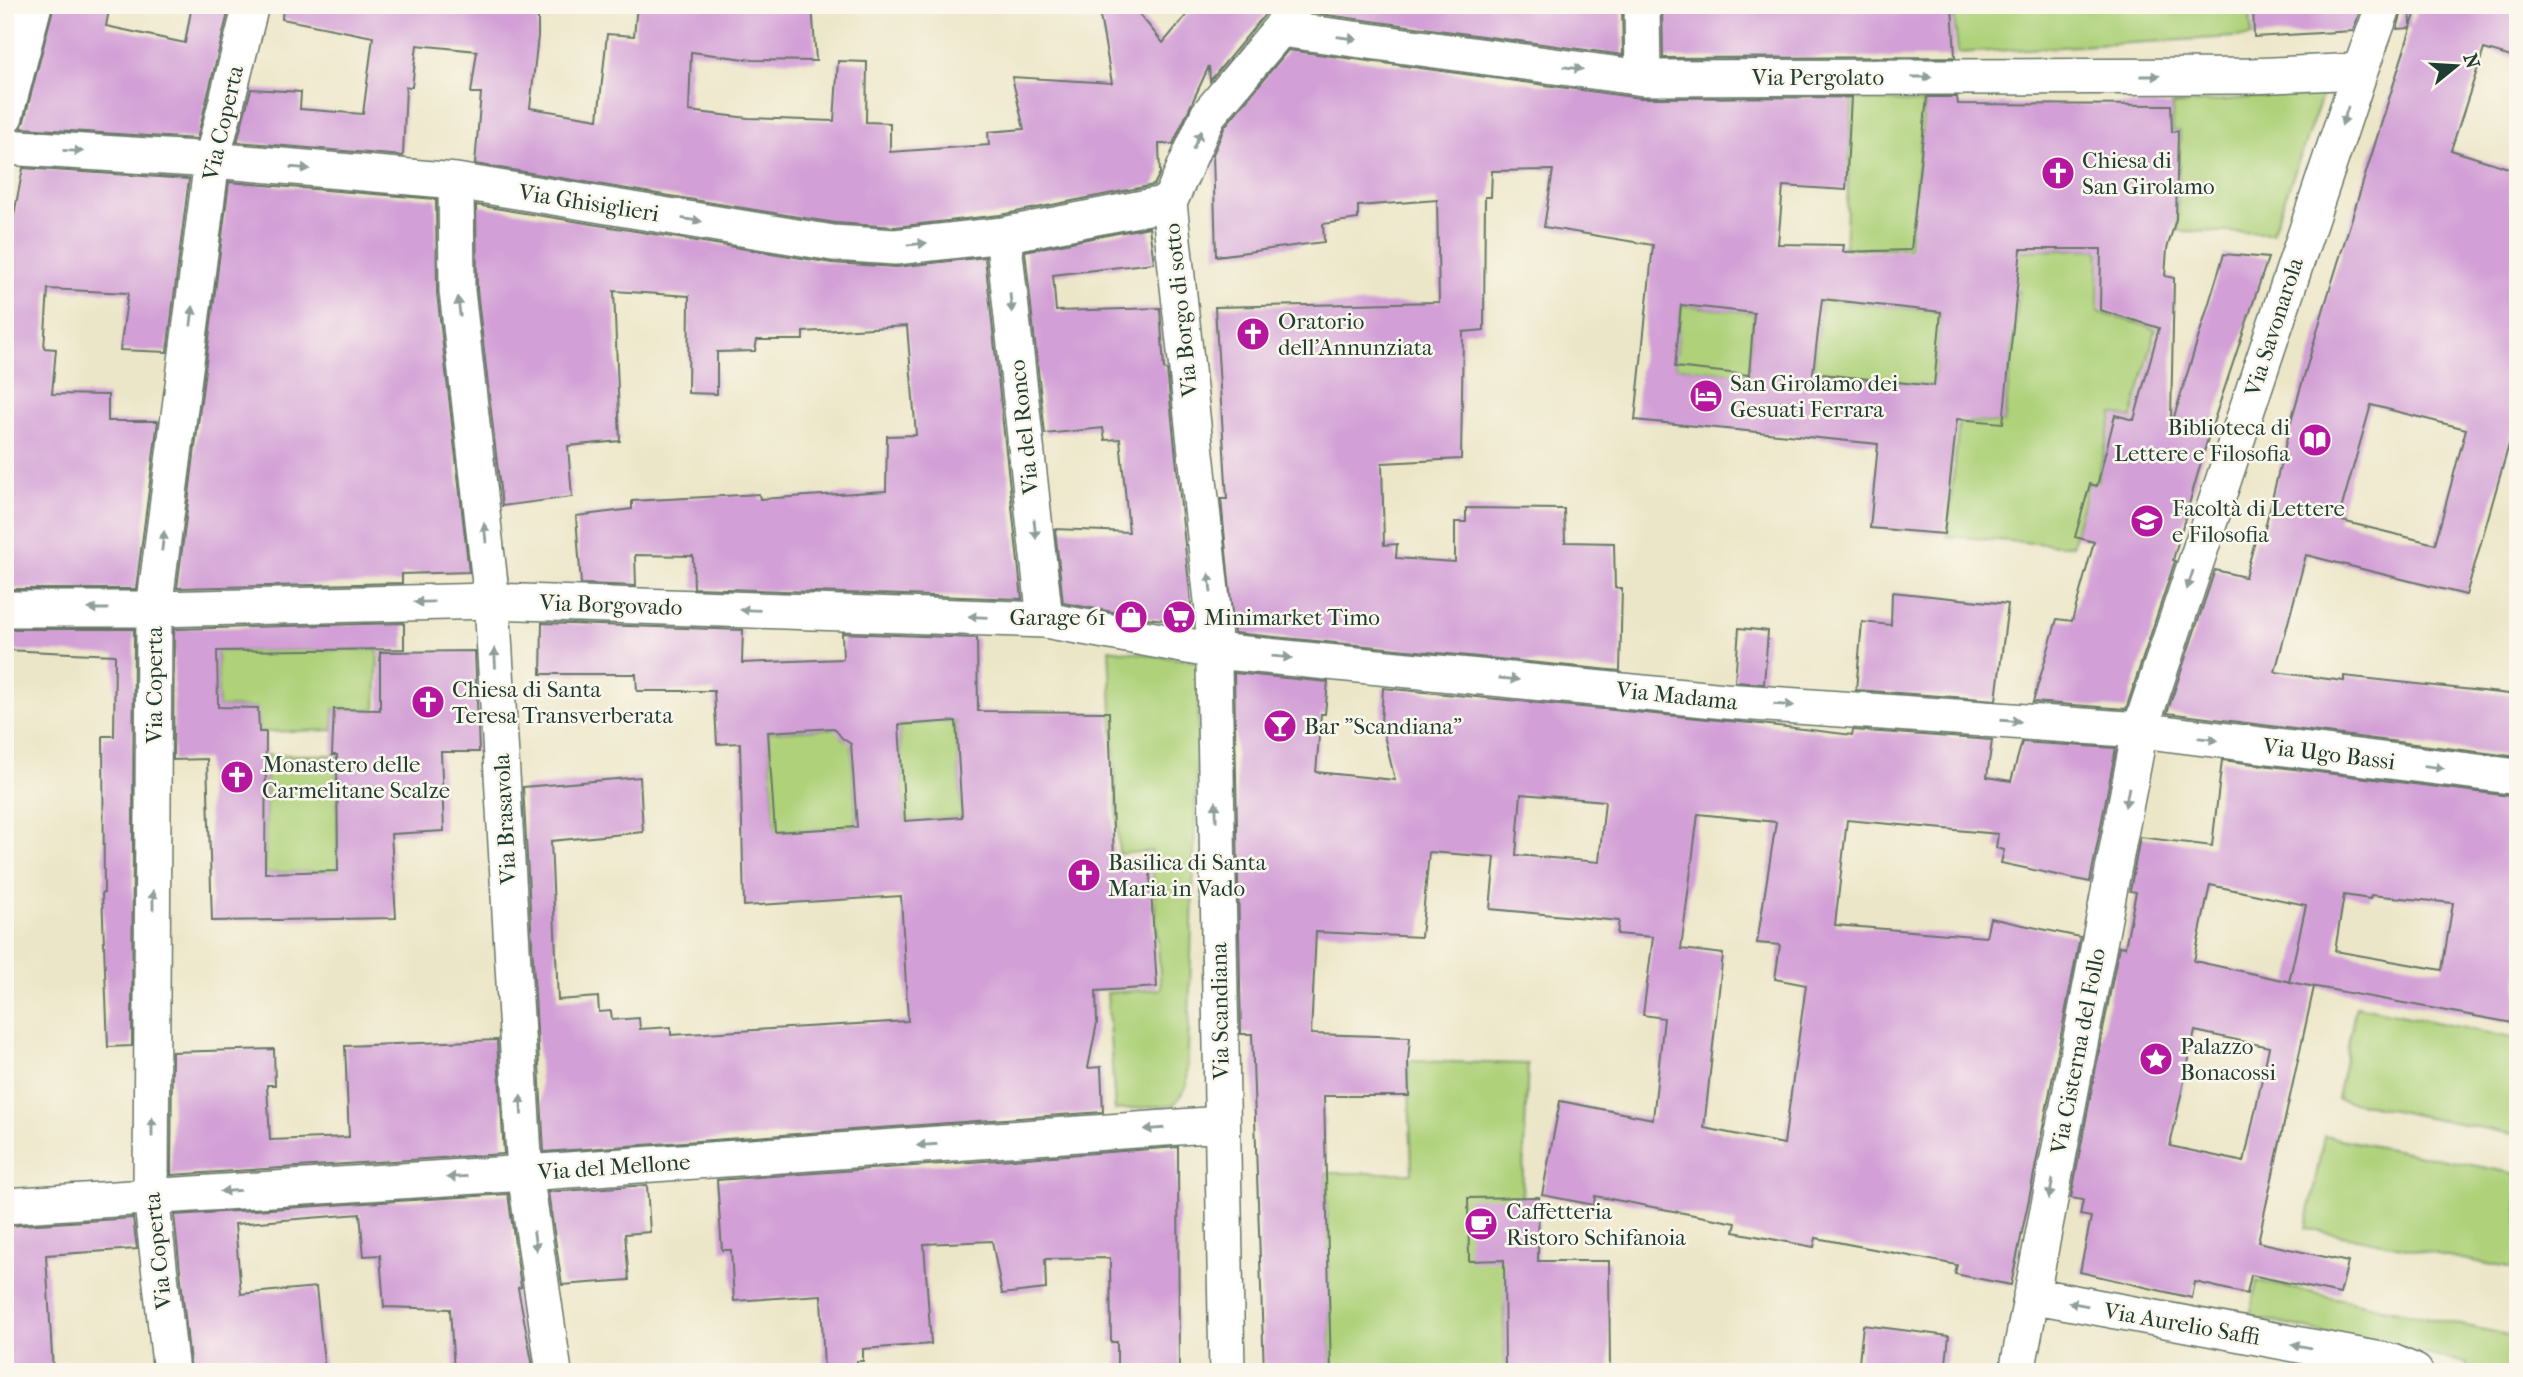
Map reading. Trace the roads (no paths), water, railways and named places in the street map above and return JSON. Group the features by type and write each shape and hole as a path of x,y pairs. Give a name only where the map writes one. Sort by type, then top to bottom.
{"street":[{"path":"5,116 34,5"},
{"name":"Via Coperta","path":"171,1372 151,1195 154,609 212,160 251,5"},
{"path":"1642,5 1643,78"},
{"name":"Via Savonarola","path":"2140,730 2384,5"},
{"name":"Via Pergolato","path":"1287,17 1643,78 2236,76 2360,71"},
{"name":"Via Borgo di sotto","path":"1214,651 1213,610 1169,203 1208,116 1287,17"},
{"name":"Via Ghisiglieri","path":"5,147 212,160 456,181 833,243 895,247 1003,235 1169,203"},
{"name":"Via Brasavola","path":"456,181 457,291 492,601 525,1173 554,1372"},
{"name":"Via del Ronco","path":"1003,235 1045,620"},
{"name":"Via Borgovado","path":"5,609 154,609 492,601 1045,620 1214,651"},
{"name":"Via Madama","path":"1214,651 1725,701 2140,730"},
{"name":"Via Scandiana","path":"1214,651 1227,1372"},
{"name":"Via Ugo Bassi","path":"2140,730 2518,777"},
{"name":"Via Cisterna del Follo","path":"2017,1372 2140,730"},
{"name":"Via del Mellone","path":"5,1206 1222,1124"},
{"name":"Via Aurelio Saffi","path":"2031,1296 2392,1362 2415,1372"}],"place":[{"name":"Chiesa di San Girolamo","path":"2058,173"},
{"name":"Oratorio dell'Annunziata","path":"1253,334"},
{"name":"San Girolamo dei Gesuati Ferrara","path":"1706,396"},
{"name":"Biblioteca di Lettere e Filosofia","path":"2315,440"},
{"name":"Facoltà di Lettere e Filosofia","path":"2147,521"},
{"name":"Garage 61","path":"1131,617"},
{"name":"Minimarket Timo","path":"1179,617"},
{"name":"Chiesa di Santa Teresa Transverberata","path":"428,702"},
{"name":"Bar \"Scandiana\"","path":"1280,726"},
{"name":"Monastero delle Carmelitane Scalze","path":"237,777"},
{"name":"Basilica di Santa Maria in Vado","path":"1084,875"},
{"name":"Palazzo Bonacossi","path":"2156,1059"},
{"name":"Caffetteria Ristoro Schifanoia","path":"1481,1224"}]}
